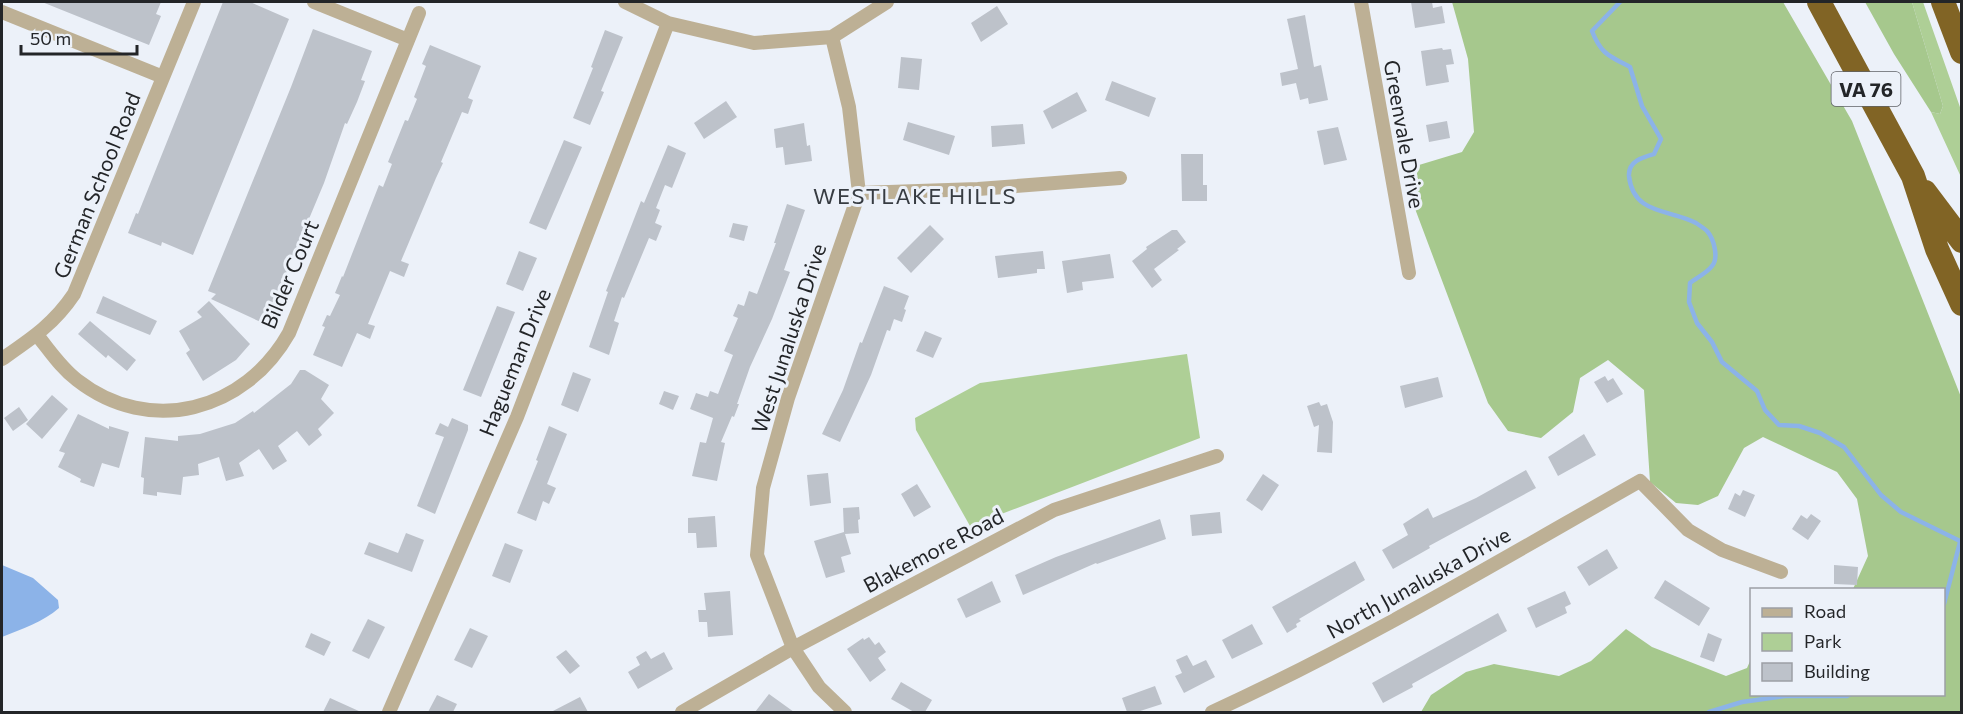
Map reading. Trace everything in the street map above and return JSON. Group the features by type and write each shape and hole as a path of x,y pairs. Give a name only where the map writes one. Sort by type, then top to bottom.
{"highway":[{"name":"VA 76","path":"1819,2 1913,176 1962,241"},
{"path":"1943,2 1962,52"},
{"name":"VA 76","path":"1913,176 1937,249 1962,304"}],"street":[{"name":"German School Road","path":"2,359 37,336 66,307 82,278 194,2"},
{"path":"314,2 408,40"},
{"path":"626,2 668,23 754,44 832,37 888,2"},
{"name":"Greenvale Drive","path":"1360,2 1409,273"},
{"path":"2,12 163,77"},
{"name":"Bilder Court","path":"37,336 64,370 78,382 93,392 129,406 152,410 193,408 234,392 254,378 270,362 289,333 419,13"},
{"name":"Hagueman Drive","path":"388,712 517,417 668,23"},
{"name":"West Junaluska Drive","path":"793,648 757,555 764,488 788,398 859,193 849,107 832,37"},
{"path":"859,193 978,189 1120,178"},
{"name":"Blakemore Road","path":"682,712 793,648 1054,510 1217,456"},
{"name":"North Junaluska Drive","path":"1212,712 1282,681 1640,481 1688,530 1722,550 1781,573"},
{"path":"793,648 819,687 845,712"}],"green space":[{"path":"1452,2 1783,2 1852,121 1961,397 1961,712 1421,712 1431,695 1466,672 1494,664 1559,676 1591,661 1626,629 1652,647 1726,676 1747,668 1750,661 1750,696 1945,696 1945,588 1853,588 1868,556 1857,499 1837,472 1763,437 1744,448 1718,496 1698,505 1676,503 1650,482 1644,390 1608,360 1580,378 1573,412 1541,438 1508,431 1488,403 1411,198 1419,165 1462,152 1474,132 1468,59"},
{"path":"1865,2 1912,2 1943,106 1940,114 1931,112 1894,54"},
{"path":"1912,2 1923,2 1961,110 1961,177 1931,112 1940,114 1943,106"},
{"path":"1187,354 1200,438 970,526 916,430 915,418 980,383"}],"water":[{"path":"2,565 33,578 58,600 59,608 39,621 2,637"}],"building":[{"path":"42,2 161,2 156,14 161,16 149,45"},
{"path":"223,2 250,2 289,19 193,255 162,242 161,246 128,233 136,213 138,214"},
{"path":"1411,2 1432,2 1433,8 1442,6 1445,23 1415,28"},
{"path":"997,6 1008,24 981,42 971,23"},
{"path":"1305,15 1314,67 1321,65 1328,100 1309,104 1308,98 1300,100 1296,83 1282,86 1280,73 1298,69 1287,19"},
{"path":"313,29 372,51 361,80 365,81 357,102 347,124 345,123 324,183 265,324 211,299 216,294 208,291"},
{"path":"605,30 623,37 590,125 573,118"},
{"path":"430,45 481,66 468,98 473,100 468,114 462,112 401,261 409,264 404,277 390,271 368,324 375,326 370,339 357,333 342,367 313,355 325,327 322,326 327,315 330,316 340,295 335,293 379,185 383,187 392,164 388,162 405,120 408,121 417,99 414,97 426,66 422,64"},
{"path":"1442,48 1443,50 1451,49 1454,64 1446,65 1449,82 1426,86 1421,51"},
{"path":"901,57 922,59 919,90 898,88"},
{"path":"1112,81 1156,98 1149,117 1105,100"},
{"path":"1077,92 1087,111 1052,129 1043,111"},
{"path":"726,101 737,117 704,139 694,123"},
{"path":"1447,121 1450,138 1429,142 1426,125"},
{"path":"908,122 955,136 949,155 903,140"},
{"path":"804,123 807,146 810,145 812,161 785,165 783,147 776,148 774,129"},
{"path":"1023,124 1025,144 992,147 991,126"},
{"path":"1338,127 1347,160 1324,165 1317,131"},
{"path":"564,140 582,147 546,230 529,223"},
{"path":"668,145 686,153 672,188 665,185 656,208 660,210 655,223 662,226 656,241 649,238 624,298 622,297 614,321 619,323 609,355 589,347 608,292 606,291 641,201 644,203"},
{"path":"1181,154 1203,154 1203,185 1207,185 1207,201 1182,201"},
{"path":"787,204 805,210 784,270 790,272 750,367 734,417 732,416 721,442 725,443 717,481 692,476 700,442 706,443 713,418 690,409 696,393 708,397 710,391 718,394 733,355 724,351 738,318 733,316 738,304 744,306 749,291 757,294 776,243 774,243"},
{"path":"733,223 748,226 744,241 729,237"},
{"path":"930,225 944,239 911,273 897,258"},
{"path":"1172,230 1177,230 1186,242 1154,269 1162,280 1152,288 1132,261 1147,249 1146,247"},
{"path":"519,251 537,258 523,291 506,284"},
{"path":"1043,251 1045,269 1037,269 1037,273 998,278 995,256"},
{"path":"1110,254 1114,278 1082,282 1083,290 1067,293 1062,261"},
{"path":"884,286 909,296 904,309 906,310 902,322 894,319 890,331 887,330 871,375 840,442 822,434 843,390"},
{"path":"103,296 157,321 150,335 96,313"},
{"path":"209,301 250,344 236,360 203,381 186,353 190,350 179,331 202,317 197,312"},
{"path":"497,306 515,312 481,397 463,390"},
{"path":"90,321 136,360 127,371 108,355 106,358 78,334"},
{"path":"925,331 942,338 933,358 916,351"},
{"path":"300,370 305,370 329,385 321,399 334,413 318,429 322,435 309,446 297,431 278,446 287,461 273,470 259,449 239,463 244,476 226,481 219,457 198,464 199,475 183,477 181,495 157,492 157,496 143,494 144,478 141,477 145,437 178,441 178,436 200,434 235,423 253,411 254,413 291,384"},
{"path":"573,372 591,379 578,412 561,405"},
{"path":"1605,376 1608,381 1613,378 1623,394 1607,403 1594,382"},
{"path":"1438,377 1443,397 1405,408 1400,386"},
{"path":"664,391 679,396 673,410 659,404"},
{"path":"52,395 68,409 42,439 26,424"},
{"path":"1319,402 1321,406 1327,404 1333,422 1332,453 1317,452 1319,425 1314,427 1307,406"},
{"path":"19,407 28,420 13,431 4,418"},
{"path":"78,414 109,429 109,426 129,432 119,468 102,463 94,487 80,482 81,479 58,467 65,453 59,451"},
{"path":"452,418 468,425 468,430 435,514 417,506 444,437 435,434 440,423 448,427"},
{"path":"549,426 567,434 547,484 556,488 549,504 543,501 536,521 517,513"},
{"path":"1584,434 1596,455 1558,476 1548,457"},
{"path":"1526,470 1536,488 1429,546 1430,548 1393,569 1382,550 1408,535 1403,524 1428,508 1433,518 1476,498"},
{"path":"828,473 831,503 810,506 807,475"},
{"path":"1263,474 1279,485 1262,511 1246,500"},
{"path":"917,484 931,507 914,517 901,494"},
{"path":"1743,490 1755,495 1745,517 1728,509 1735,493 1740,496"},
{"path":"859,507 859,533 845,534 851,554 841,557 845,572 826,578 814,541 844,532 843,508"},
{"path":"1220,512 1222,533 1192,536 1190,515"},
{"path":"1811,514 1821,521 1808,540 1792,529 1801,515 1807,519"},
{"path":"715,516 717,547 697,548 696,533 688,533 688,518"},
{"path":"1160,519 1166,539 1096,563 1023,595 1015,575 1056,557"},
{"path":"406,533 424,540 412,572 364,554 369,542 398,553"},
{"path":"505,543 523,550 510,583 492,576"},
{"path":"1607,549 1618,568 1589,586 1577,567"},
{"path":"1355,561 1365,580 1299,619 1301,621 1296,624 1297,627 1287,633 1272,607"},
{"path":"1834,565 1858,567 1857,585 1834,584"},
{"path":"1665,580 1710,608 1699,626 1654,598"},
{"path":"992,581 1001,602 966,618 957,599"},
{"path":"730,591 733,635 708,637 707,622 699,622 698,610 706,610 704,593"},
{"path":"1565,591 1571,604 1565,607 1567,613 1536,628 1527,608"},
{"path":"1498,613 1507,631 1412,684 1413,687 1383,703 1372,683"},
{"path":"368,619 385,627 369,659 352,651"},
{"path":"1252,624 1263,644 1232,659 1222,640"},
{"path":"470,628 488,636 472,668 454,660"},
{"path":"311,633 331,642 324,656 305,647"},
{"path":"1708,633 1722,639 1714,662 1700,657"},
{"path":"869,637 875,645 879,642 886,652 878,658 886,670 870,682 847,649 863,638 864,640"},
{"path":"566,650 580,666 570,674 556,657"},
{"path":"646,651 651,659 664,652 673,669 638,689 628,672 640,665 636,657"},
{"path":"1187,655 1193,666 1206,660 1215,677 1184,693 1175,676 1182,673 1176,660"},
{"path":"901,682 932,700 925,712 914,712 891,699"},
{"path":"1155,686 1162,704 1137,712 1127,712 1122,698"},
{"path":"769,694 794,712 755,712"},
{"path":"437,695 457,704 453,712 428,712"},
{"path":"580,697 588,712 551,712"},
{"path":"330,698 361,712 323,712"}],"waterway":[{"path":"1620,2 1592,31 1606,54 1630,67 1642,106 1661,139 1654,154 1637,161 1631,167 1629,176 1632,189 1638,198 1654,209 1696,223 1710,234 1714,243 1714,263 1690,283 1689,302 1697,323 1712,342 1722,362 1757,391 1765,410 1779,425 1799,426 1820,433 1844,447 1881,495 1901,512 1962,542"},
{"path":"1945,600 1960,542"},
{"path":"1709,712 1742,702 1785,696"},
{"path":"1785,696 1847,696"}],"district":[{"name":"WESTLAKE HILLS","path":"915,195"}]}
